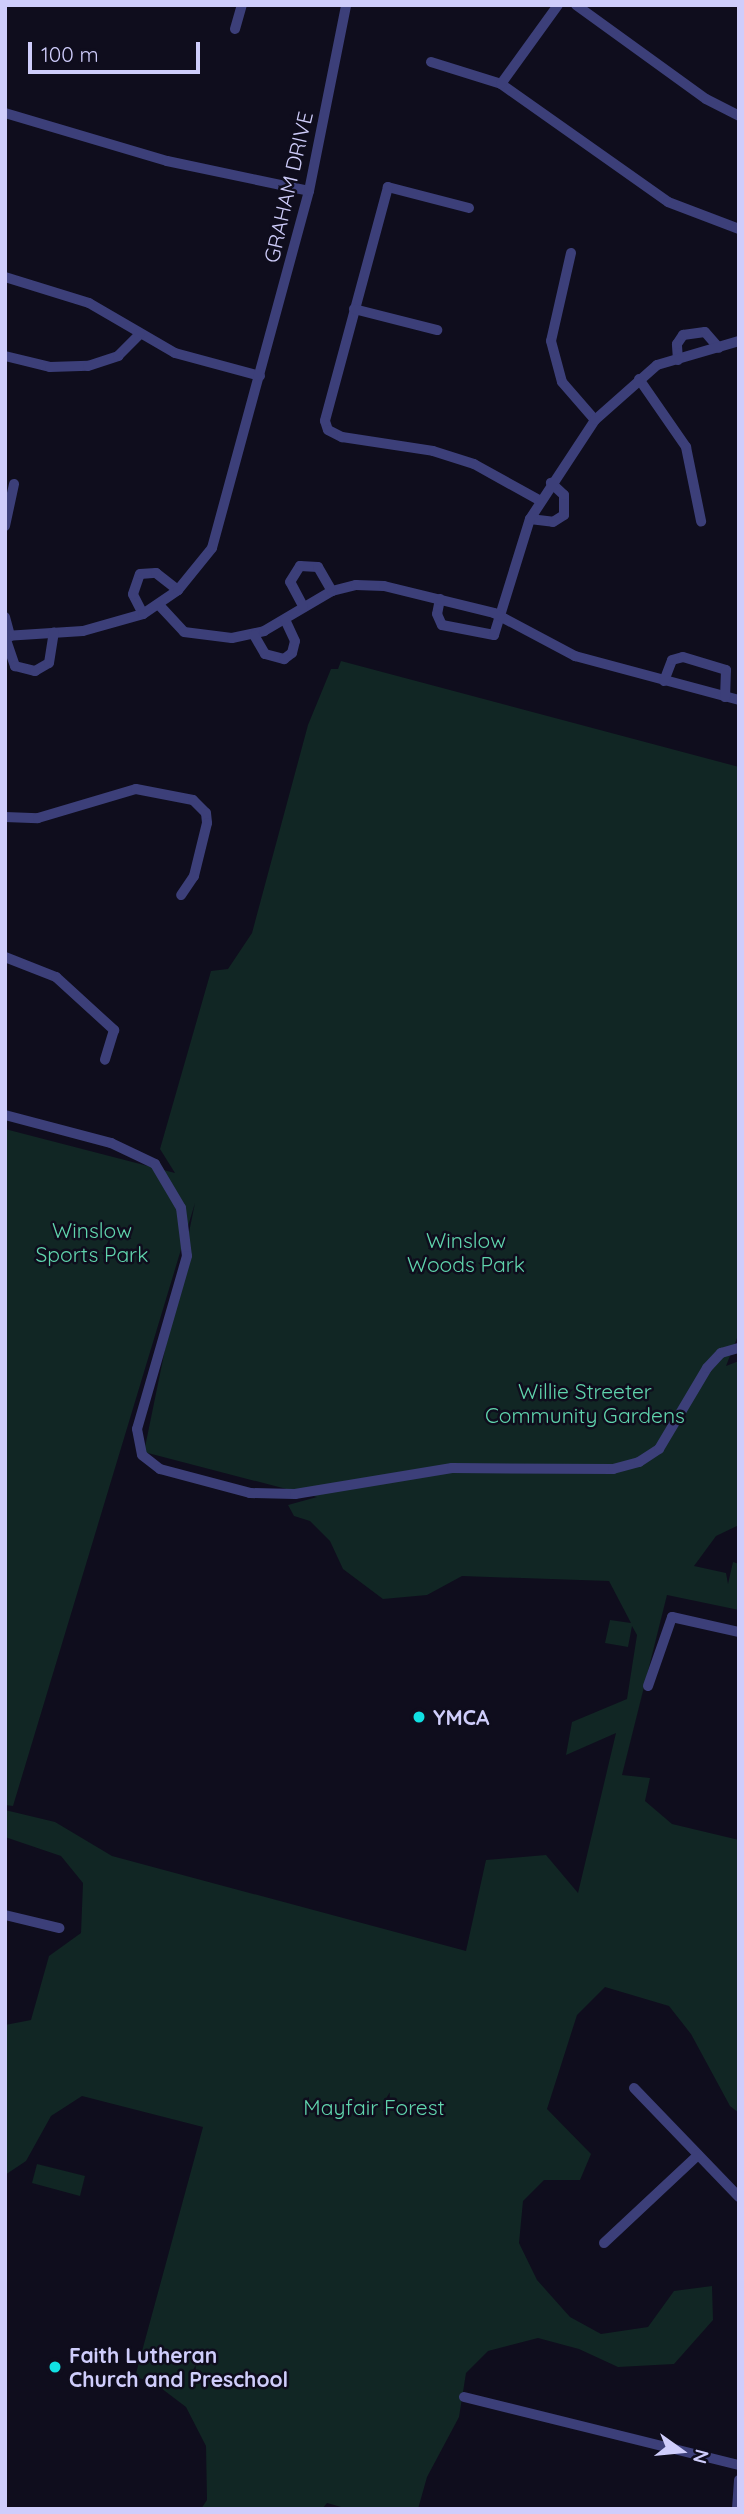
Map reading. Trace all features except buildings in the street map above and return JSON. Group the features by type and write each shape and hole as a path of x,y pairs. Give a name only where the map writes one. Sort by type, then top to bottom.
{"street":[{"path":"235,29 242,5"},
{"name":"GRAHAM DRIVE","path":"7,636 83,631 143,614 160,606 203,562 219,531 309,191 346,5"},
{"path":"502,84 558,5"},
{"path":"576,5 706,99 739,116"},
{"path":"431,62 502,84 668,202 739,229"},
{"path":"5,113 167,161 309,191"},
{"path":"469,208 388,187 326,413 328,430 363,442 457,458 539,500"},
{"path":"571,253 551,341 562,382 595,420"},
{"path":"5,277 89,303 175,353 260,376"},
{"path":"354,309 438,330"},
{"path":"678,360 677,344 682,335 705,332 719,348"},
{"path":"5,356 50,367 88,366 118,356 140,334"},
{"path":"440,599 437,614 446,627 489,637 502,616 530,519 539,500 595,420 657,365 739,341"},
{"path":"639,379 686,447 701,521"},
{"path":"530,519 553,522 565,514 564,495 551,483"},
{"path":"5,526 14,484"},
{"path":"303,607 290,582 300,566 318,567 332,591"},
{"path":"143,614 133,594 140,574 156,573 178,590"},
{"path":"160,606 179,629 192,635 218,639 254,635 285,620 332,591 370,585 440,599 502,616 575,656 739,700"},
{"path":"5,617 15,666 35,671 49,663 54,632"},
{"path":"254,635 265,654 284,659 292,653 295,641 285,620"},
{"path":"664,681 671,660 683,657 726,670 724,696"},
{"path":"5,817 38,818 136,789 161,791 202,803 207,823 194,876 181,895"},
{"path":"5,957 56,977 114,1030 105,1060"},
{"path":"5,1115 111,1143 155,1164 181,1208 187,1256 137,1429 142,1455 160,1469 250,1493 295,1494 452,1468 613,1469 639,1462 659,1449 707,1368 721,1353 739,1348"},
{"path":"648,1686 672,1617 739,1632"},
{"path":"5,1915 59,1928"},
{"path":"634,2088 739,2197"},
{"path":"604,2243 698,2155"},
{"path":"464,2397 739,2465"},
{"path":"737,2509 739,2480"}],"green space":[{"path":"341,661 739,767 739,1333 726,1366 739,1361 739,1525 716,1536 694,1566 726,1573 728,1584 733,1562 739,1564 739,1610 667,1595 622,1775 650,1778 645,1801 672,1824 739,1840 739,2113 730,2106 691,2034 669,2006 605,1987 577,2015 547,2109 591,2154 580,2180 544,2180 523,2201 519,2243 537,2280 570,2317 601,2334 648,2327 674,2291 712,2286 713,2320 674,2364 618,2367 579,2349 538,2338 488,2351 466,2373 459,2417 427,2477 418,2509 348,2509 327,2503 322,2509 201,2509 207,2500 206,2446 186,2407 153,2382 135,2377 203,2127 82,2096 51,2116 26,2161 5,2175 5,2025 31,2020 49,1956 81,1933 83,1883 61,1856 5,1837 5,1810 55,1822 112,1856 466,1951 486,1860 546,1855 578,1893 616,1733 566,1755 572,1722 627,1699 637,1635 632,1626 628,1647 605,1643 610,1620 631,1623 609,1581 462,1576 427,1595 383,1599 343,1569 330,1541 310,1521 294,1516 288,1505 317,1497 144,1452 195,1203 13,1806 5,1805 5,1129 175,1173 160,1149 211,971 228,969 252,933 308,725 331,669 338,669"},
{"path":"37,2164 85,2176 80,2196 32,2183"}],"place":[{"name":"YMCA","path":"419,1717"},
{"name":"Faith Lutheran Church and Preschool","path":"55,2367"}],"park label":[{"name":"Winslow Sports Park","path":"92,1242"},
{"name":"Winslow Woods Park","path":"466,1252"},
{"name":"Willie Streeter Community Gardens","path":"585,1403"},
{"name":"Mayfair Forest","path":"374,2107"}]}
